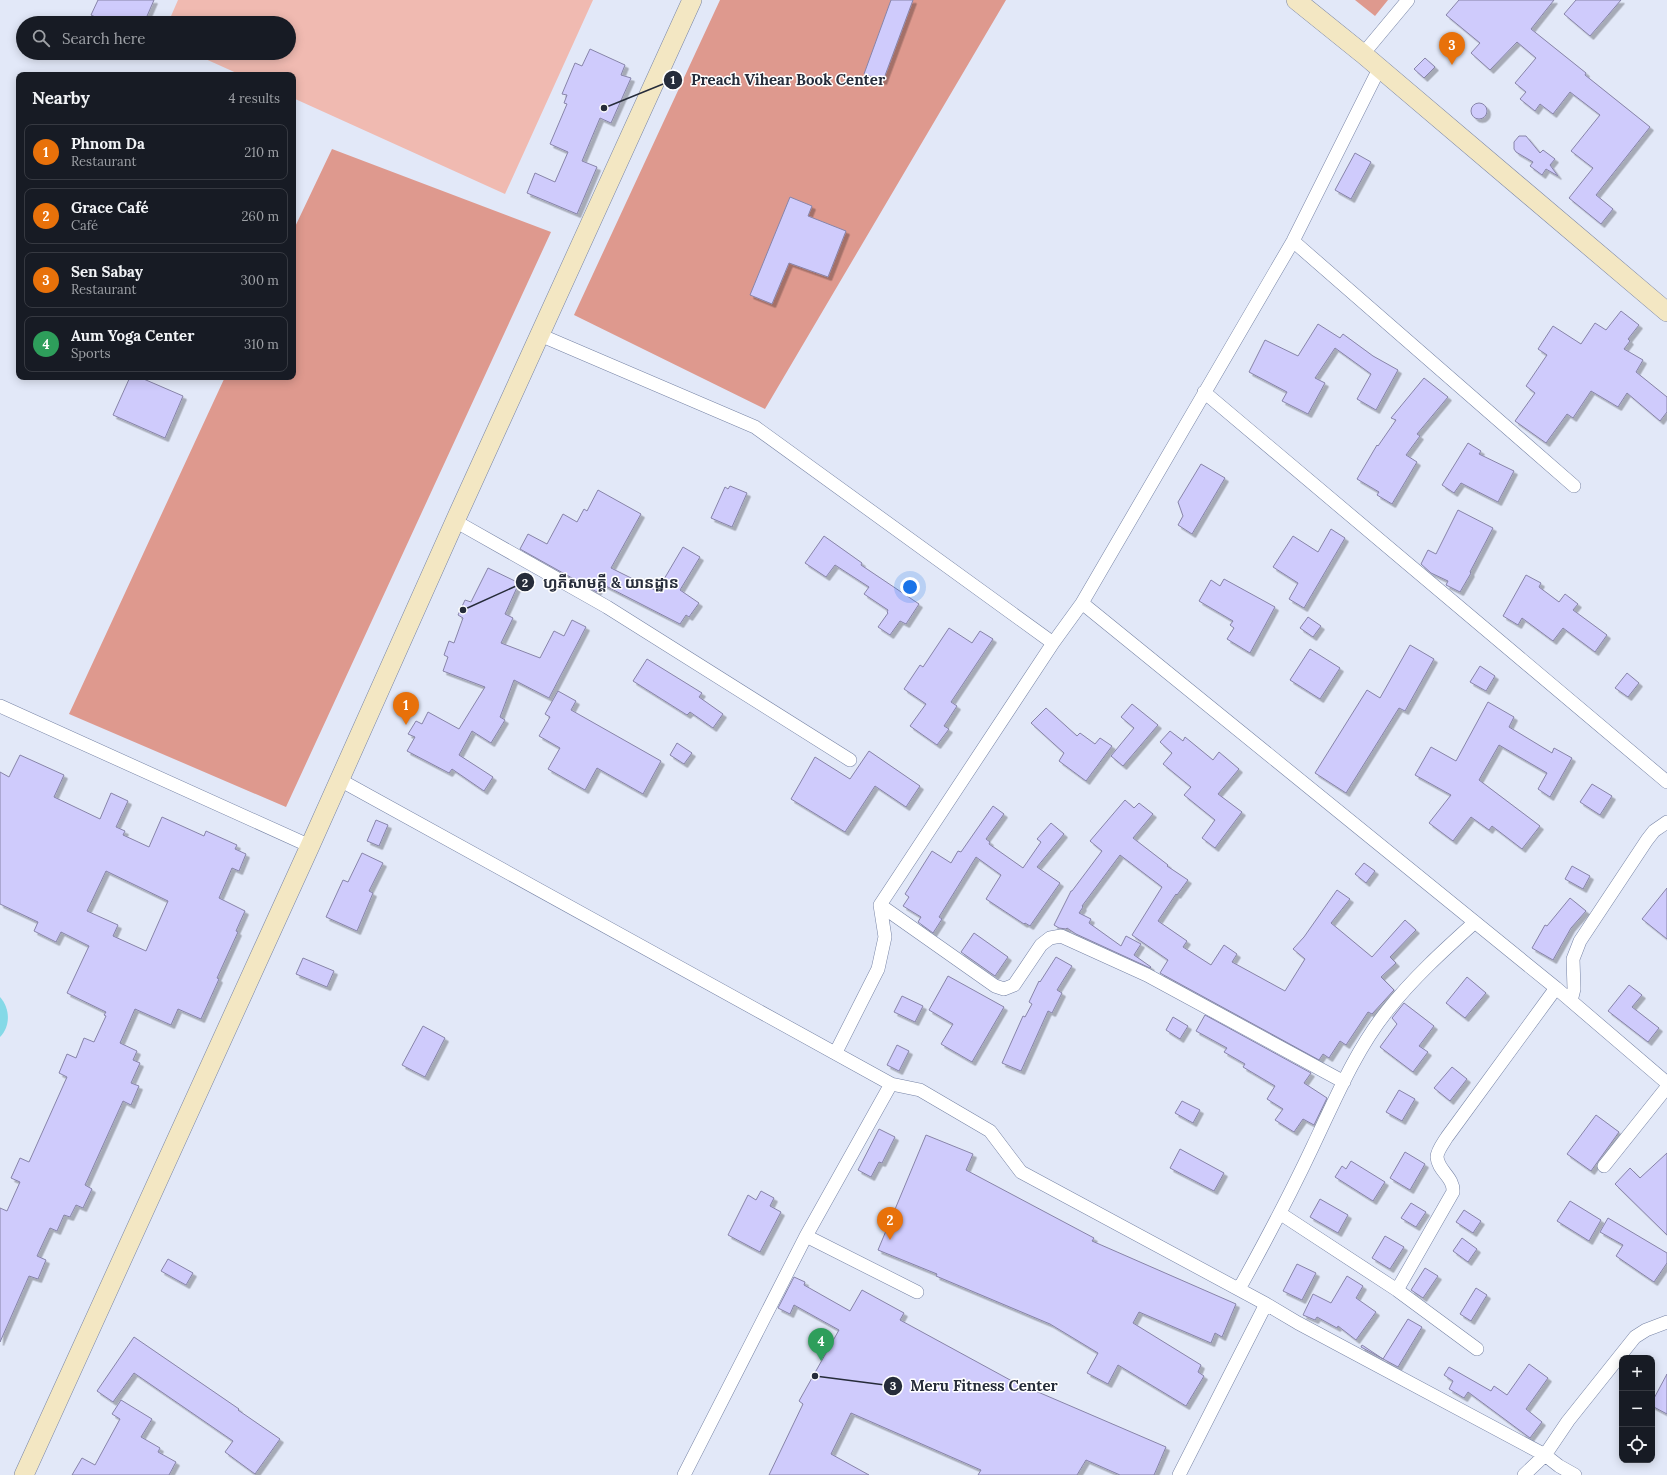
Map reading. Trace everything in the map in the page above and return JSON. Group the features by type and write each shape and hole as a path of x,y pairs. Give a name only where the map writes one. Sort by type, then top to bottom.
{"main road":[{"path":"24,1475 692,0"},
{"path":"1296,0 1363,54 1667,312"}],"street":[{"path":"1363,54 1408,0"},
{"path":"836,1052 878,969 884,937 880,904 952,793 1082,602 1293,241 1379,69"},
{"path":"1293,241 1574,486"},
{"path":"540,335 755,427 1053,643"},
{"path":"1204,392 1667,782"},
{"path":"455,521 607,607 850,760"},
{"path":"1082,602 1556,988 1667,1083"},
{"path":"0,706 310,846"},
{"path":"340,780 836,1052 891,1084 920,1090 990,1131 1021,1172 1544,1455 1575,1475"},
{"path":"1571,1001 1574,984 1574,959 1580,941 1647,840 1654,831 1667,822"},
{"path":"880,904 995,986 1004,989 1014,985 1041,945 1050,938 1061,936 1147,975 1344,1082"},
{"path":"1239,1289 1281,1214 1344,1082 1368,1038 1387,1010 1437,957 1475,922"},
{"path":"1397,1290 1453,1192 1453,1186 1442,1170 1437,1158 1438,1154 1447,1137 1556,988"},
{"path":"684,1475 806,1236 891,1084"},
{"path":"1604,1166 1667,1087"},
{"path":"1281,1214 1397,1290 1477,1349"},
{"path":"806,1236 917,1292"},
{"path":"1178,1475 1266,1304"},
{"path":"1524,1475 1544,1455 1568,1421 1635,1338 1646,1330 1667,1322"}],"shaded area":[{"path":"178,0 593,0 505,194 296,99 296,72 234,72 208,60 296,60 296,16 171,16"},
{"path":"720,0 1006,0 765,409 574,315"},
{"path":"1355,0 1388,0 1375,16"},
{"path":"332,149 551,232 286,807 69,714 224,380 296,380 296,225"}],"water":[{"path":"0,997 6,1006 8,1017 4,1033 0,1037"}],"building":[{"path":"98,0 154,0 147,16 91,15"},
{"path":"891,0 913,0 883,81 864,74"},
{"path":"1459,0 1554,0 1531,29 1650,127 1596,195 1613,209 1601,224 1569,198 1593,168 1571,151 1600,115 1570,92 1553,114 1540,104 1535,111 1520,99 1526,92 1515,83 1536,58 1517,42 1490,70 1471,53 1480,43 1446,15"},
{"path":"1576,0 1621,0 1590,36 1564,14"},
{"path":"590,49 625,65 621,75 631,78 611,123 600,118 582,161 597,167 577,214 527,193 535,173 555,182 568,152 550,144 567,104 564,103 567,95 562,94 575,63 582,66"},
{"path":"1425,58 1435,67 1424,78 1414,69"},
{"path":"1479,103 1486,108 1487,111 1482,118 1479,119 1472,114 1471,111 1476,104"},
{"path":"1519,136 1526,136 1540,153 1543,150 1555,159 1550,165 1558,176 1546,169 1542,175 1530,166 1533,162 1516,152 1514,149 1514,142"},
{"path":"1355,153 1371,162 1351,199 1335,190"},
{"path":"790,197 812,206 808,216 846,231 828,277 789,263 772,304 750,295"},
{"path":"1621,311 1639,325 1628,339 1630,341 1624,349 1643,360 1636,372 1667,397 1667,412 1660,421 1627,393 1618,407 1591,391 1573,418 1567,414 1546,443 1515,421 1535,393 1526,386 1547,355 1538,349 1553,326 1581,344 1595,323 1606,330"},
{"path":"1318,324 1340,338 1343,334 1373,356 1398,370 1376,410 1357,399 1371,374 1335,348 1315,378 1325,383 1308,414 1282,401 1287,392 1249,372 1265,340 1298,356"},
{"path":"1424,378 1448,397 1417,434 1420,436 1406,455 1417,462 1392,504 1377,495 1379,492 1357,479 1377,445 1378,446 1396,420 1391,418"},
{"path":"129,380 146,380 183,396 165,438 113,415"},
{"path":"1468,443 1481,451 1479,454 1514,471 1498,502 1461,483 1454,493 1442,485"},
{"path":"1201,464 1225,478 1192,534 1178,525 1183,516 1178,502"},
{"path":"730,486 747,493 732,527 711,518 725,487 728,489"},
{"path":"598,490 641,514 611,568 657,591 683,547 700,557 680,590 699,603 689,617 686,615 680,624 602,584 597,592 520,549 528,534 547,544 563,514 577,522 584,509 587,511"},
{"path":"1458,510 1493,528 1460,592 1446,585 1448,581 1431,573 1421,564 1428,550 1436,554"},
{"path":"1331,529 1345,538 1304,608 1289,599 1298,583 1273,567 1293,536 1318,552"},
{"path":"824,536 862,563 861,565 919,604 906,624 900,621 890,635 878,627 888,613 888,610 864,594 869,587 835,565 826,577 805,563"},
{"path":"488,568 519,583 505,614 513,618 501,643 540,658 554,631 564,636 572,620 586,627 549,698 514,680 500,717 505,720 491,743 472,731 459,755 493,777 484,791 452,769 449,773 407,751 415,737 408,734 416,721 422,724 428,712 459,729 485,687 443,671 448,657 444,655 449,641 454,643 463,618 458,615 465,600 471,602"},
{"path":"1526,575 1541,583 1539,587 1559,602 1565,594 1578,604 1573,610 1607,635 1595,652 1563,628 1553,641 1522,618 1518,625 1503,616"},
{"path":"1224,579 1275,607 1250,653 1227,639 1234,628 1230,625 1233,621 1199,601 1211,580 1220,586"},
{"path":"1308,617 1321,626 1313,637 1300,628"},
{"path":"949,628 972,643 980,631 993,639 951,702 957,706 944,726 949,729 937,745 910,726 926,704 904,689 920,665 923,667"},
{"path":"1410,645 1434,659 1405,711 1399,708 1346,793 1315,773 1367,690 1380,698"},
{"path":"1310,649 1340,668 1320,699 1290,680"},
{"path":"647,659 702,693 699,697 723,714 713,728 690,712 687,715 633,681"},
{"path":"1480,666 1495,676 1486,691 1470,682"},
{"path":"1627,673 1639,683 1628,697 1615,688"},
{"path":"558,691 576,701 571,710 661,761 643,794 597,768 585,790 548,769 560,748 539,736 550,717 545,714"},
{"path":"1488,702 1514,717 1509,727 1552,753 1554,748 1572,758 1550,797 1538,789 1547,773 1499,745 1479,780 1540,826 1522,849 1492,826 1489,830 1471,817 1453,841 1429,823 1451,795 1415,775 1431,747 1456,761"},
{"path":"1132,704 1158,725 1123,766 1111,756 1134,728 1121,717"},
{"path":"1046,708 1077,736 1080,733 1095,744 1100,738 1112,746 1086,781 1059,761 1064,753 1031,723"},
{"path":"1170,731 1183,741 1185,737 1213,760 1219,752 1239,769 1218,794 1242,812 1215,848 1202,838 1215,820 1184,795 1191,787 1163,764 1172,753 1160,742"},
{"path":"677,743 692,753 684,764 670,755"},
{"path":"869,751 920,786 906,807 875,786 845,832 791,799 815,757 850,779"},
{"path":"20,755 64,775 54,797 100,819 111,793 128,801 116,827 125,831 123,835 149,847 162,817 204,836 206,831 237,845 235,849 246,854 239,871 232,868 219,898 245,911 236,931 238,932 217,978 219,979 201,1019 178,1009 171,1025 135,1009 120,1043 137,1051 133,1060 140,1063 131,1083 139,1086 131,1105 123,1101 85,1185 92,1189 83,1208 76,1205 70,1217 64,1215 57,1231 50,1228 37,1256 46,1260 38,1279 29,1276 0,1342 0,1208 7,1211 20,1182 11,1178 20,1158 29,1162 67,1077 59,1073 67,1054 76,1058 84,1038 94,1042 106,1016 104,1015 106,1012 67,993 89,946 61,932 56,942 34,931 38,922 0,904 0,772 9,777","holes":["106,871 168,901 146,951 113,936 118,925 87,911"]},
{"path":"1592,784 1612,796 1600,815 1580,802"},
{"path":"1125,800 1134,808 1139,803 1153,814 1133,838 1168,865 1167,866 1188,880 1177,895 1176,894 1158,921 1187,941 1183,947 1211,965 1224,945 1237,954 1232,962 1285,991 1305,959 1293,949 1304,937 1337,890 1350,899 1331,923 1372,957 1405,920 1416,930 1390,957 1396,963 1381,977 1394,990 1372,1014 1368,1012 1346,1045 1340,1041 1329,1058 1323,1054 1319,1060 1160,973 1168,960 1132,935 1162,887 1120,855 1082,906 1083,907 1079,913 1091,919 1089,923 1121,946 1126,936 1141,944 1134,955 1151,967 1150,968 1076,934 1067,928 1059,928 1054,925 1071,891 1102,851 1090,841"},
{"path":"993,806 1004,814 986,839 990,842 989,844 1023,868 1041,842 1037,839 1051,823 1064,834 1037,867 1060,883 1030,926 1025,923 1024,924 986,899 1001,875 976,857 939,917 942,919 933,933 918,922 921,917 903,906 909,897 905,894 932,851 951,863 958,851 961,852"},
{"path":"376,820 388,825 379,846 367,841"},
{"path":"362,853 383,863 369,891 373,893 357,931 326,917 343,880 348,882"},
{"path":"1364,863 1375,871 1366,883 1355,874"},
{"path":"1572,866 1590,876 1583,889 1565,879"},
{"path":"1667,888 1667,939 1642,919"},
{"path":"1570,898 1586,911 1571,928 1553,960 1532,948 1545,925 1547,926"},
{"path":"974,933 1008,957 995,976 961,952"},
{"path":"1056,957 1072,966 1057,990 1062,993 1052,1013 1048,1011 1021,1071 1002,1063 1023,1016 1025,1017 1032,1004 1029,1002 1039,981 1040,982"},
{"path":"303,958 334,971 327,987 296,974"},
{"path":"948,976 1004,1007 972,1062 941,1044 953,1024 929,1010"},
{"path":"1467,977 1486,993 1465,1018 1446,1003"},
{"path":"1629,985 1642,995 1632,1007 1659,1028 1648,1042 1608,1011"},
{"path":"902,996 923,1006 915,1022 894,1012"},
{"path":"1404,1003 1434,1026 1419,1046 1428,1052 1413,1072 1380,1047 1397,1024 1392,1018"},
{"path":"1205,1015 1311,1073 1304,1083 1327,1098 1314,1125 1303,1119 1294,1132 1275,1120 1283,1109 1267,1099 1275,1086 1243,1067 1245,1064 1224,1052 1227,1048 1196,1031"},
{"path":"1173,1017 1188,1026 1180,1039 1166,1030"},
{"path":"423,1026 445,1038 425,1077 402,1065"},
{"path":"897,1045 909,1051 899,1071 887,1065"},
{"path":"1452,1067 1467,1079 1450,1101 1434,1088"},
{"path":"1399,1090 1415,1099 1402,1121 1386,1112"},
{"path":"1182,1101 1200,1110 1193,1123 1175,1113"},
{"path":"1596,1115 1619,1132 1591,1171 1567,1154"},
{"path":"879,1129 895,1137 882,1163 879,1162 871,1177 858,1170"},
{"path":"926,1135 973,1154 966,1170 1094,1238 1092,1241 1236,1304 1222,1337 1215,1333 1211,1343 1139,1312 1133,1323 1201,1365 1198,1372 1204,1376 1186,1406 1118,1365 1108,1384 1087,1373 1098,1353 1050,1324 936,1276 937,1274 878,1250"},
{"path":"1180,1149 1224,1173 1214,1191 1170,1168"},
{"path":"1405,1152 1425,1164 1410,1190 1390,1178"},
{"path":"1667,1153 1667,1235 1615,1184 1630,1168 1640,1178"},
{"path":"1351,1161 1385,1182 1373,1201 1335,1177 1342,1166 1346,1169"},
{"path":"761,1191 774,1198 770,1206 781,1212 760,1252 728,1235 748,1195 756,1200"},
{"path":"1320,1199 1348,1215 1338,1233 1310,1217"},
{"path":"1570,1201 1601,1220 1589,1241 1557,1221"},
{"path":"1411,1203 1426,1212 1416,1227 1401,1218"},
{"path":"1464,1210 1481,1221 1473,1233 1456,1222"},
{"path":"1608,1218 1667,1253 1667,1263 1654,1282 1616,1256 1623,1245 1600,1232"},
{"path":"1385,1236 1404,1247 1390,1269 1372,1258"},
{"path":"1462,1238 1477,1249 1468,1262 1453,1251"},
{"path":"168,1259 193,1273 186,1285 161,1271"},
{"path":"1297,1264 1316,1273 1302,1300 1283,1291"},
{"path":"1425,1268 1438,1276 1423,1298 1411,1290"},
{"path":"1347,1276 1363,1286 1356,1298 1376,1312 1356,1340 1338,1326 1337,1328 1317,1317 1315,1320 1303,1315 1313,1294 1331,1303"},
{"path":"794,1277 805,1282 804,1285 850,1311 862,1290 904,1313 900,1320 1023,1387 1024,1386 1166,1447 1154,1475 1120,1475 1086,1460 1077,1475 978,1475 981,1470 851,1413 831,1454 869,1475 769,1475 803,1404 799,1401 839,1330 794,1305 790,1314 778,1308"},
{"path":"1476,1288 1487,1295 1471,1321 1460,1314"},
{"path":"1408,1319 1422,1327 1398,1367 1383,1359"},
{"path":"134,1337 280,1439 255,1474 225,1452 233,1441 134,1373 113,1402 97,1391"},
{"path":"1362,1345 1382,1358 1361,1347"},
{"path":"1529,1364 1548,1378 1526,1409 1542,1422 1530,1438 1468,1392 1464,1398 1449,1389 1453,1381 1444,1375 1449,1367 1491,1391 1494,1386 1507,1395"},
{"path":"1667,1374 1667,1414 1655,1408 1655,1396"},
{"path":"121,1400 152,1419 141,1437 160,1448 158,1452 176,1462 169,1475 72,1475 82,1458 95,1465 120,1419 112,1414"}],"place":[{"name":"Sen Sabay","path":"1452,65"},
{"name":"Preach Vihear Book Center","path":"604,108"},
{"name":"ហ្វភីសាមគ្គី & យានដ្ឋាន","path":"463,610"},
{"name":"Phnom Da","path":"406,725"},
{"name":"Grace Café","path":"890,1240"},
{"name":"Aum Yoga Center","path":"821,1361"},
{"name":"Meru Fitness Center","path":"815,1376"}]}
